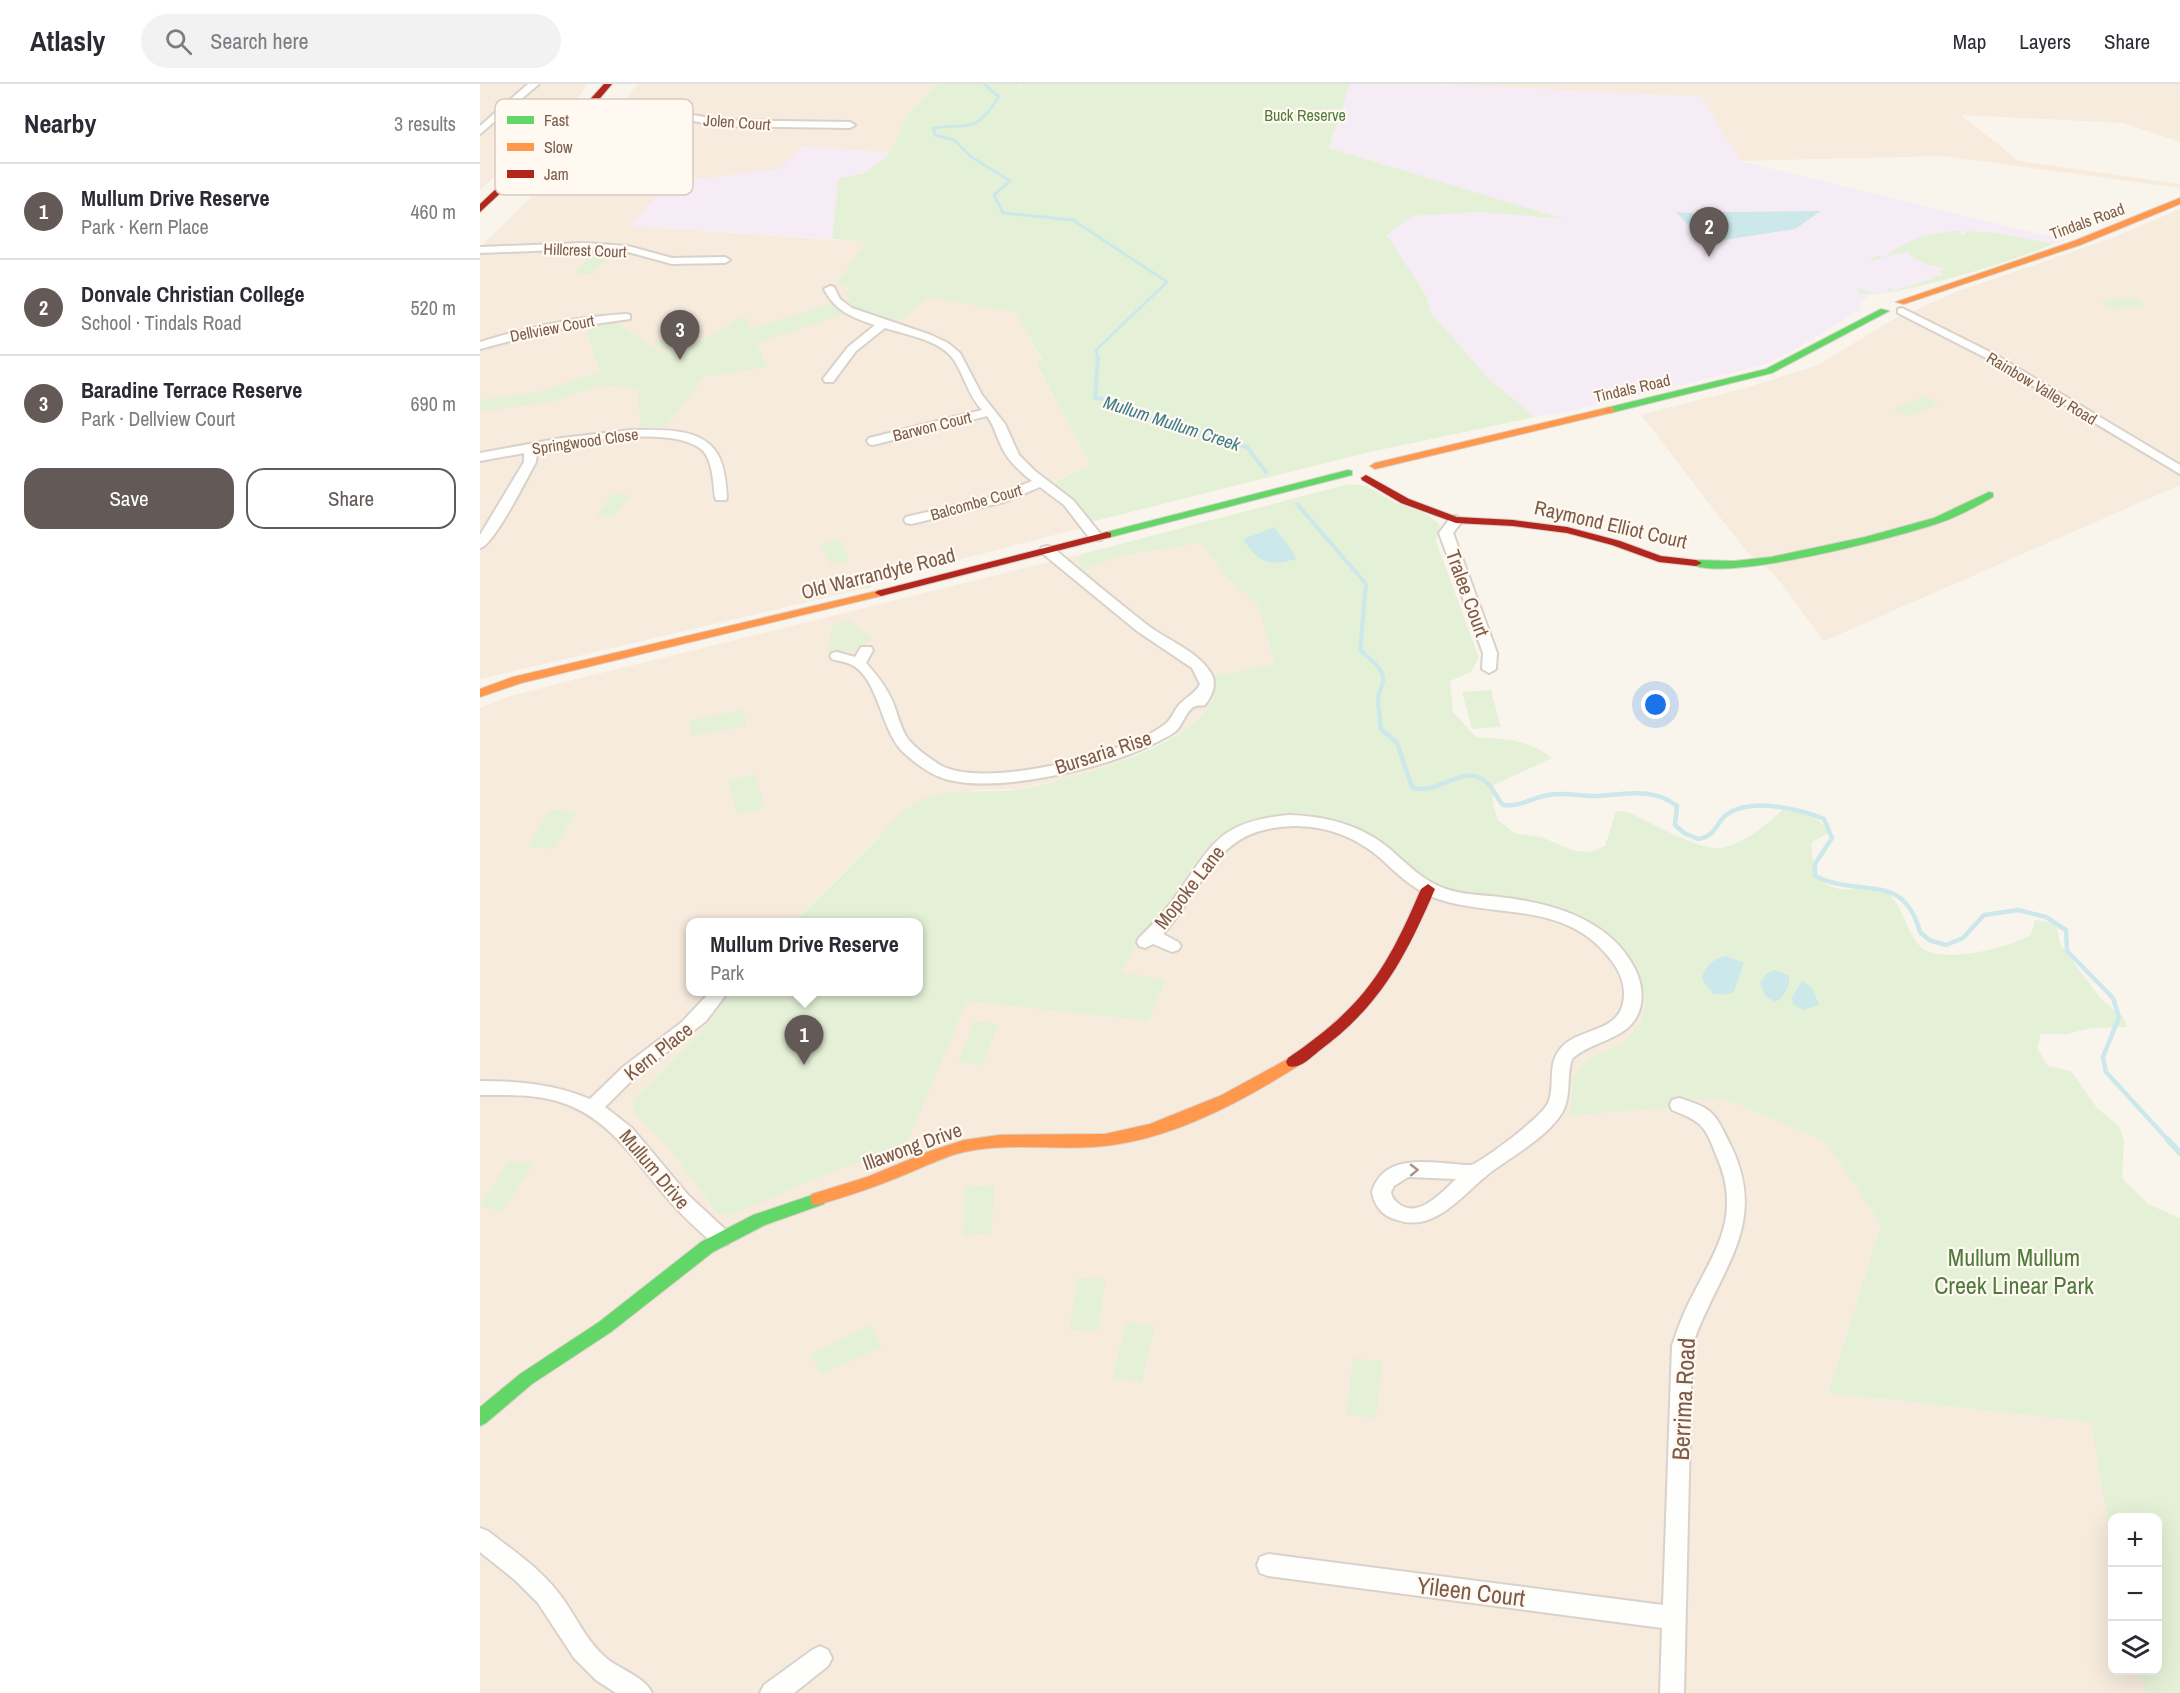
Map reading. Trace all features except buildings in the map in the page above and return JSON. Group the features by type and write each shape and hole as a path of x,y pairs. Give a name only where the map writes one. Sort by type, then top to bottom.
{"main road":[{"path":"595,99 608,84"},
{"path":"480,209 495,195"},
{"name":"Tindals Road","path":"1366,463 1748,377 1805,354 1884,311 1901,307 2078,243 2180,201"},
{"path":"1348,473 1348,466 1366,463 1376,473 1366,478"},
{"name":"Raymond Elliot Court","path":"1348,473 1353,477 1366,478 1405,501 1456,520 1513,523 1567,530 1616,543 1659,559 1725,566 1776,561 1918,528 1970,507 1989,495"},
{"name":"Old Warrandyte Road","path":"480,693 517,680 878,594 1348,473"},
{"name":"Illawong Drive","path":"480,1418 538,1369 599,1332 677,1267 721,1238 764,1217 800,1203 879,1179 946,1152 977,1143 1008,1140 1081,1142 1141,1134 1210,1107 1259,1084 1299,1060 1329,1037 1376,989 1407,941 1428,889"}],"street":[{"path":"515,99 534,84"},
{"name":"Jolen Court","path":"693,118 720,123 850,125"},
{"path":"480,131 485,122"},
{"name":"Hillcrest Court","path":"480,250 584,246 628,249 672,261 725,260"},
{"path":"830,289 831,296 839,305 856,315 934,339 956,355 975,394 999,423 1006,446 1020,466 1060,495 1078,512 1088,530 1096,537"},
{"name":"Rainbow Valley Road","path":"1901,307 1992,357 2180,470"},
{"name":"Dellview Court","path":"480,346 560,324 598,318 626,317"},
{"path":"829,379 852,349 885,324"},
{"name":"Barwon Court","path":"873,441 990,412"},
{"name":"Springwood Close","path":"480,457 626,434 675,433 695,439 705,446 716,461 721,497"},
{"path":"480,544 491,530 530,462 531,449"},
{"name":"Balcombe Court","path":"911,520 999,499 1040,482"},
{"name":"Tralee Court","path":"1456,520 1446,532 1490,653 1489,669"},
{"name":"Bursaria Rise","path":"837,656 862,656 883,697 894,729 906,747 926,763 951,776 986,777 1029,774 1071,766 1138,745 1174,725 1183,710 1203,693 1207,684 1205,676 1197,665 1142,628 1047,550"},
{"name":"Mopoke Lane","path":"1172,946 1149,938 1180,903 1214,850 1240,832 1277,822 1313,822 1330,825 1356,835 1378,848 1428,889 1453,898 1536,909 1584,926 1603,939 1615,951 1630,977 1633,991 1632,1007 1626,1019 1612,1031 1580,1043 1567,1052 1559,1072 1560,1096 1549,1116 1476,1173"},
{"name":"Kern Place","path":"593,1108 631,1071 683,1033 699,1018 716,996"},
{"name":"Mullum Drive","path":"480,1088 540,1091 567,1096 593,1108 628,1134 682,1202 721,1238"},
{"name":"Berrima Road","path":"1672,1693 1682,1346 1687,1327 1724,1258 1737,1216 1738,1197 1734,1177 1710,1111 1679,1105"},
{"path":"480,1538 515,1564 549,1598 588,1658 624,1686 640,1693"},
{"name":"Yileen Court","path":"1268,1565 1674,1618"},
{"path":"771,1693 783,1687 820,1658"}],"shaded area":[{"path":"480,84 587,84 576,99 495,99 495,176 480,190"},
{"path":"637,84 937,84 908,114 890,153 802,146 781,169 693,180 693,99 626,99"},
{"path":"1350,84 1440,84 1702,97 1740,161 2065,240 1987,267 1892,292 1871,293 1860,303 1861,309 1797,348 1763,365 1563,413 1535,417 1490,380 1431,313 1427,297 1387,235 1411,216 1481,212 1560,219 1329,148"},
{"path":"1440,84 2180,84 2180,142 2123,123 1961,115 2019,161 2180,184 2180,188 1943,156 1740,161 1702,97"},
{"path":"802,146 890,153 865,173 838,180 832,239 630,226 657,195 693,195 693,180 780,169"},
{"path":"533,195 658,195 630,226 866,242 838,283 847,287 847,298 851,301 899,322 928,296 1016,313 1043,362 1036,364 1091,465 1050,483 1091,522 1081,528 870,583 871,587 480,679 480,247"},
{"path":"2180,209 2180,485 1824,641 1775,575 1746,551 1641,415 1745,388 1818,365 1892,320 1956,292 2115,237"},
{"path":"1201,543 1223,573 1259,607 1274,664 1215,676 1216,688 1210,706 1190,727 1117,763 1074,777 1018,789 976,790 909,806 798,918 686,918 686,996 923,996 923,993 968,1001 1148,1021 1121,972 1142,934 1182,886 1199,857 1216,838 1258,820 1288,816 1345,825 1369,835 1392,851 1471,896 1521,900 1566,912 1608,932 1632,962 1646,1000 1641,1024 1622,1044 1591,1057 1572,1083 1570,1115 1676,1099 1724,1099 1825,1141 1881,1225 1828,1393 2091,1422 2108,1526 2108,1675 2139,1675 2147,1693 480,1693 480,708 507,697 577,679 1082,554 1078,561 1082,570 1122,556"}],"green space":[{"name":"Buck Reserve","path":"937,84 1022,84 1012,98 1023,84 1350,84 1329,148 1564,219 1481,212 1412,216 1387,235 1427,297 1431,313 1490,380 1535,417 1370,452 1091,522 1050,484 1091,465 1036,363 1043,361 1016,313 928,297 899,322 854,309 846,296 848,288 837,283 866,242 832,239 838,179 865,173 890,153 908,114"},
{"path":"1955,231 1960,231 1961,235 1966,235 1965,231 1998,233 2053,244 2014,259 1954,277 1889,292 1887,289 1890,288 1893,291 1935,278 1933,275 1941,276 1943,273 1937,272 1948,268 1927,265 1909,255 1908,251 1868,262 1876,256 1885,257 1901,246 1926,236"},
{"path":"590,256 608,257 593,274 574,273"},
{"path":"1860,288 1872,293 1888,292 1872,294 1858,292"},
{"path":"2138,298 2146,307 2108,309 2100,300"},
{"path":"832,303 846,314 757,343 767,367 704,377 666,427 640,427 638,389 601,385 551,402 480,412 480,400 542,391 600,372 584,324 610,321 619,324 662,353 703,340 745,316 751,329"},
{"path":"691,330 701,337 663,351 653,343"},
{"path":"1924,396 1940,404 1909,417 1893,409"},
{"name":"Mullum Mullum Creek Linear Park","path":"1349,484 1367,486 1392,501 1428,515 1440,525 1436,541 1479,658 1471,672 1450,681 1453,712 1476,737 1525,744 1552,758 1494,785 1493,804 1498,820 1514,833 1541,837 1575,851 1591,852 1605,846 1616,811 1628,812 1694,843 1723,848 1742,841 1782,810 1802,813 1819,821 1829,830 1811,845 1814,865 1818,876 1824,883 1842,889 1885,889 1896,902 1914,938 1928,951 1957,955 1974,953 2007,945 2031,935 2035,920 2056,924 2060,944 2101,999 2124,1018 2127,1027 2092,1028 2067,1034 2041,1034 2037,1048 2048,1066 2071,1071 2097,1108 2119,1126 2124,1141 2122,1178 2148,1204 2180,1218 2180,1693 2147,1693 2139,1675 2162,1675 2162,1513 2108,1513 2108,1526 2091,1422 1828,1393 1881,1225 1825,1141 1724,1099 1676,1099 1669,1108 1570,1115 1572,1082 1578,1070 1591,1057 1622,1044 1641,1023 1646,1000 1632,962 1608,932 1566,912 1521,900 1471,896 1438,887 1369,835 1345,825 1288,816 1258,820 1216,838 1199,857 1182,886 1142,934 1121,972 1166,980 1148,1021 967,1001 905,1148 826,1174 732,1215 718,1214 666,1144 634,1113 633,1100 703,1030 728,996 923,996 923,918 798,918 896,818 910,806 936,795 1007,791 1042,785 1095,770 1151,749 1195,722 1209,706 1214,688 1214,676 1274,664 1259,607 1223,573 1201,543 1122,556 1082,570 1078,561 1082,554"},
{"path":"613,494 631,495 614,517 596,515"},
{"path":"840,539 850,561 831,565 821,544"},
{"path":"848,620 873,638 851,652 827,650 833,624"},
{"path":"1491,690 1501,727 1472,729 1462,692"},
{"path":"744,710 746,726 691,736 690,720"},
{"path":"755,774 765,808 737,815 728,781"},
{"path":"550,809 577,812 554,849 527,847"},
{"path":"974,1021 998,1024 983,1065 958,1062"},
{"path":"509,1160 533,1164 503,1211 480,1207"},
{"path":"994,1185 992,1233 963,1236 965,1187"},
{"path":"1078,1278 1106,1279 1098,1331 1069,1330"},
{"path":"1126,1322 1155,1326 1142,1382 1112,1378"},
{"path":"871,1324 882,1346 821,1375 810,1354"},
{"path":"1353,1358 1383,1361 1376,1418 1346,1415"}],"water":[{"path":"1821,211 1795,229 1705,243 1676,212 1707,214"},
{"path":"1275,527 1296,559 1278,563 1265,561 1248,547 1243,539"},
{"path":"1726,956 1744,963 1734,992 1723,995 1713,994 1702,979 1703,974 1710,964"},
{"path":"1775,970 1789,976 1789,980 1784,995 1775,1002 1765,996 1760,982 1767,973"},
{"path":"1802,981 1812,988 1819,1005 1804,1010 1793,1004 1792,997"}],"waterway":[{"name":"Mullum Mullum Creek","path":"984,84 999,97 984,117 971,125 933,128 935,135 954,140 970,156 1010,181 994,195 1003,213 1073,220 1167,282 1096,350 1098,358"},
{"name":"Mullum Mullum Creek","path":"1098,358 1095,398 1112,400 1141,415 1247,447 1266,472"},
{"name":"Mullum Mullum Creek","path":"1297,504 1366,584 1360,650 1379,668 1383,676 1378,702"},
{"name":"Mullum Mullum Creek","path":"1378,702 1381,729 1397,743 1414,788 1433,787 1469,775 1478,777 1489,784 1503,805 1521,804 1554,794 1596,796 1648,794 1668,800 1677,806 1675,825 1684,833 1698,839 1709,835 1725,816 1739,809 1751,806 1790,809 1824,819 1832,838 1815,864 1815,876 1849,886 1879,889 1892,893 1903,900 1913,913 1920,932 1929,940 1946,945 1963,938 1984,915 2018,910 2046,917 2066,930 2067,951 2113,998 2119,1017 2103,1057 2106,1072 2169,1141"},
{"name":"Mullum Mullum Creek","path":"2168,1140 2180,1153"}],"traffic: fast":[{"path":"1610,410 1769,371 1884,311"},
{"path":"1107,535 1348,473"},
{"path":"1696,563 1753,562 1846,545 1938,520 1989,495"},
{"path":"480,1418 526,1379 605,1327 707,1247 759,1220 818,1199"}],"traffic: slow":[{"path":"1901,302 2077,243 2180,201"},
{"path":"1375,466 1610,410"},
{"path":"480,693 517,680 881,593"},
{"path":"818,1199 873,1181 964,1146 999,1141 1105,1140 1151,1130 1228,1099 1293,1062"}],"traffic: jam":[{"path":"595,99 608,84"},
{"path":"480,209 495,195"},
{"path":"1366,478 1405,501 1456,520 1513,523 1567,530 1616,543 1659,559 1696,563"},
{"path":"881,593 1107,535"},
{"path":"1293,1062 1322,1042 1348,1019 1383,980 1412,927 1428,889"}],"place":[{"name":"Donvale Christian College","path":"1709,257"},
{"name":"Baradine Terrace Reserve","path":"680,360"},
{"name":"Mullum Drive Reserve","path":"804,1065"}]}
